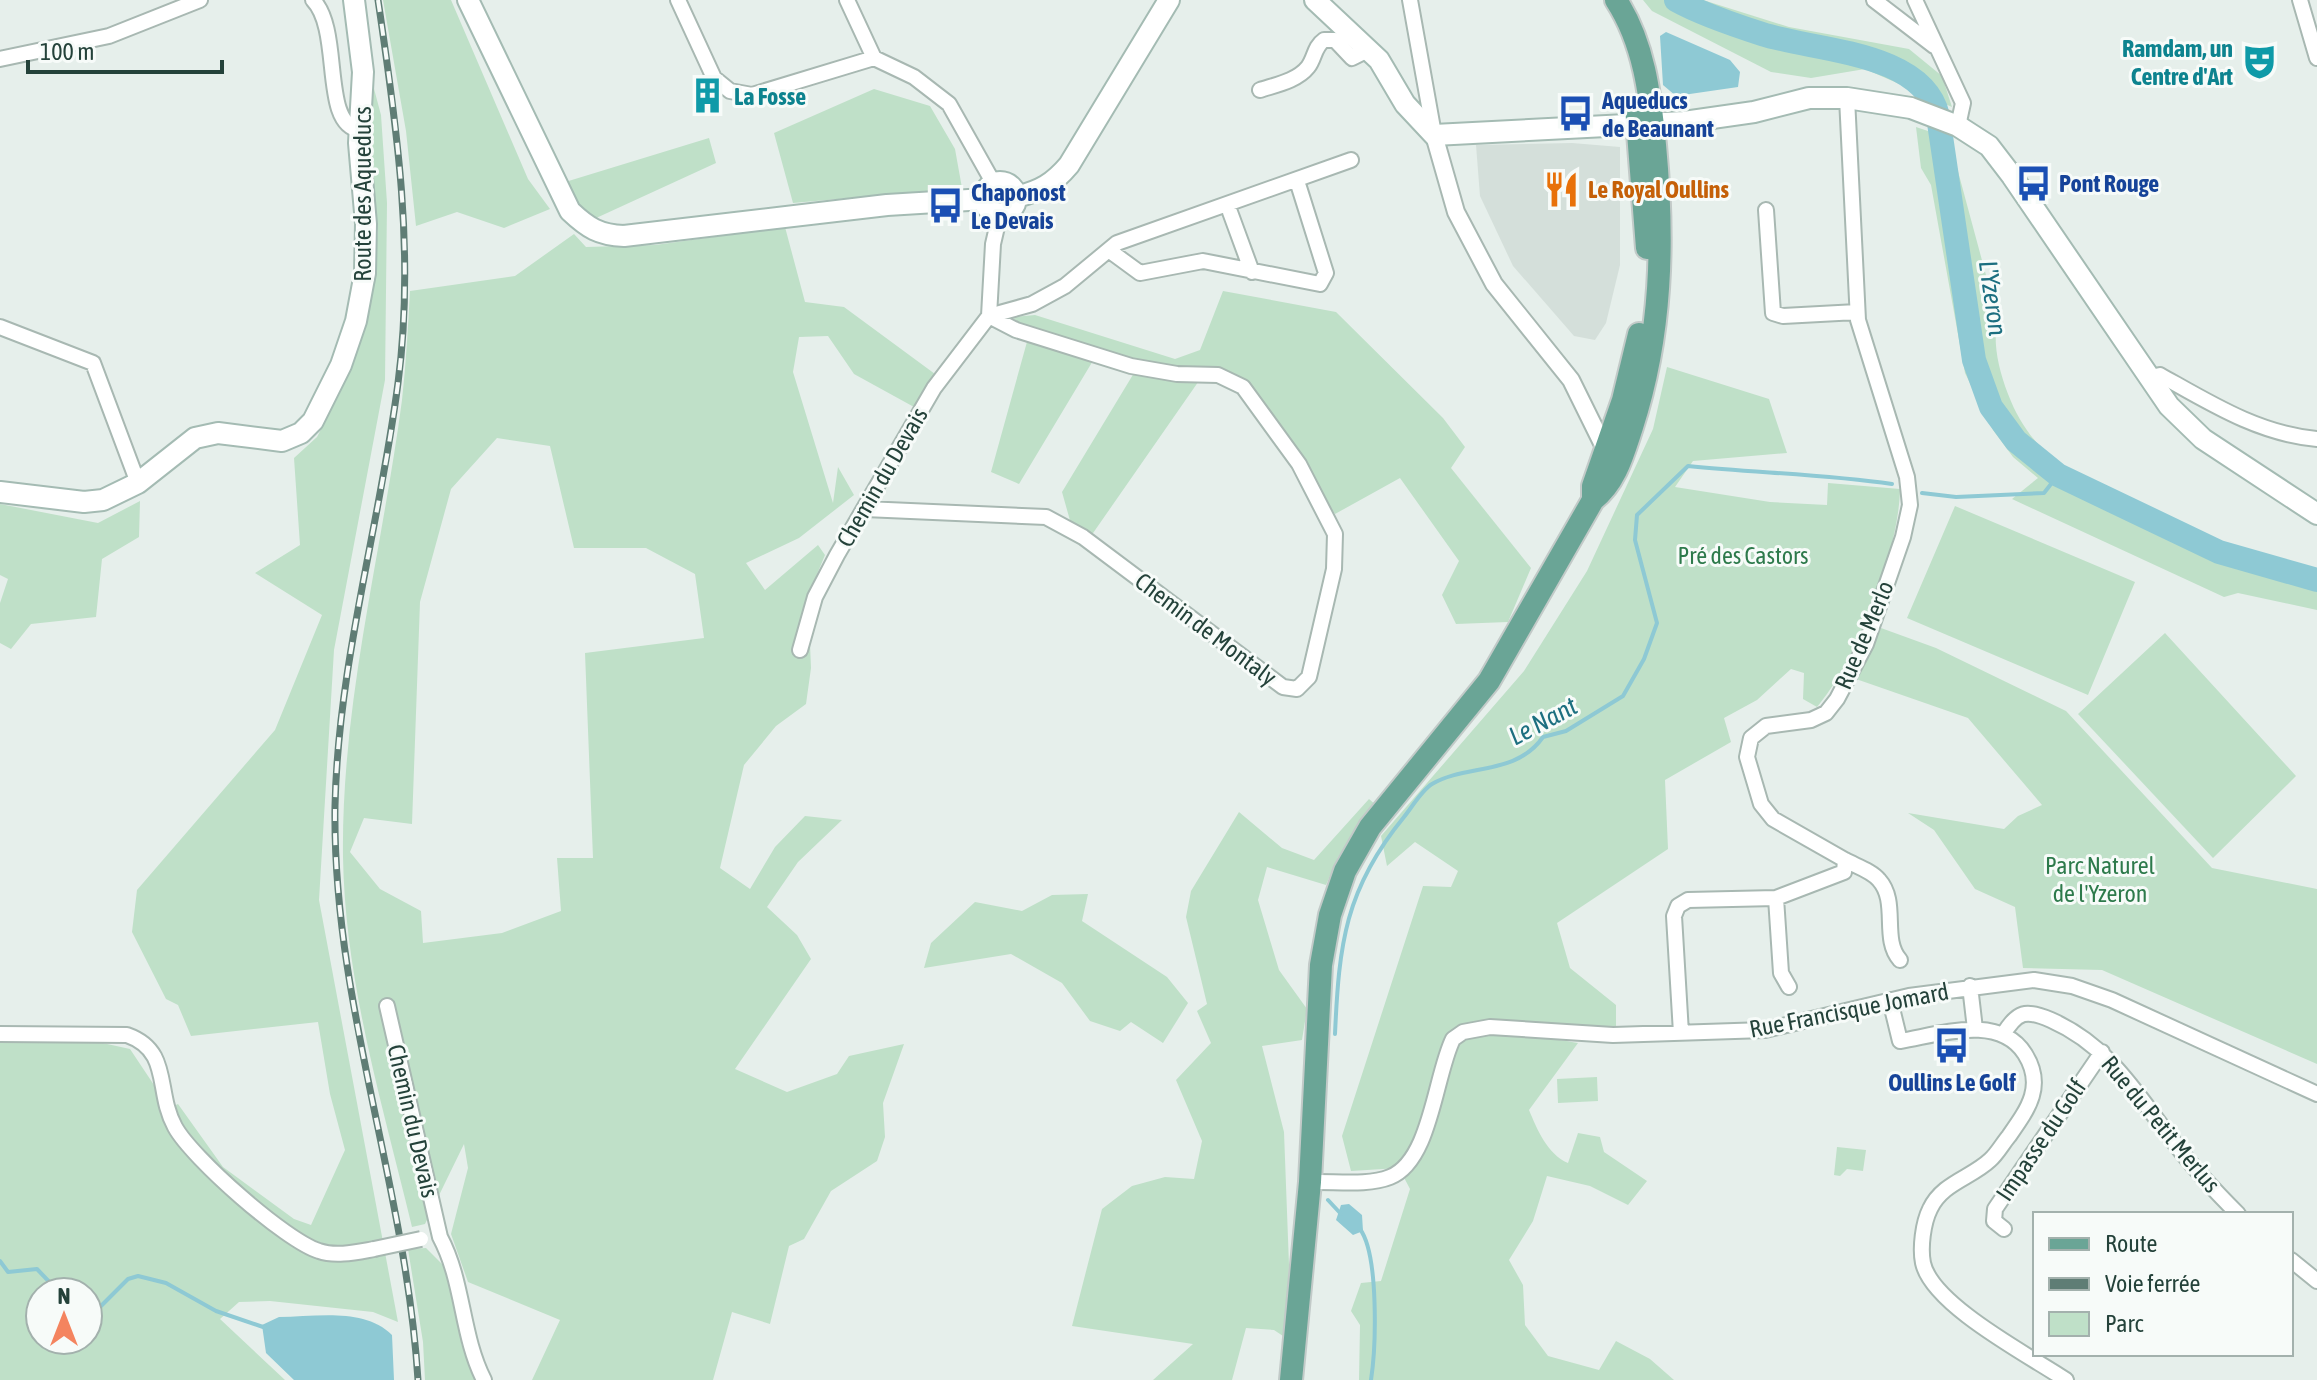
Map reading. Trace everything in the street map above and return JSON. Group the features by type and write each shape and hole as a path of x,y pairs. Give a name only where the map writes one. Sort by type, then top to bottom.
{"main road":[{"name":"Route des Aqueducs","path":"0,492 84,502 103,500 138,483 195,438 218,433 262,441 287,440 301,433 319,413 348,344 365,273 366,224 360,130 362,62 354,0"},
{"path":"468,0 570,211 603,236 900,204 993,199 1010,211 1016,197 1039,191 1054,182 1069,165 1169,0"},
{"path":"1315,0 1370,49 1413,114 1434,135 1646,124 1740,115 1809,98 1847,98 1911,108 1958,126 1989,146 2005,166 2169,406 2203,439 2317,514"},
{"path":"1291,1380 1310,1182 1321,965 1330,915 1345,871 1370,827 1489,681 1593,500 1610,483 1645,294 1646,124"}],"street":[{"path":"0,59 109,36 200,0"},
{"path":"313,0 327,23 337,113 347,126 360,130"},
{"path":"678,0 714,78 730,91 752,95 874,58"},
{"path":"847,0 874,58 914,77 949,104 993,199 989,316 1032,304 1065,286 1117,243 1351,160"},
{"path":"1410,0 1434,135 1456,212 1494,284 1571,380 1612,460"},
{"path":"1874,0 1938,49"},
{"path":"1915,0 1963,103 1958,126"},
{"path":"2300,0 2317,58"},
{"path":"1260,90 1293,79 1306,69 1316,45 1324,40 1335,40 1352,58 1370,49"},
{"name":"Rue de Merlo","path":"1847,98 1857,312 1907,477 1910,505 1903,537 1866,644 1837,699 1826,713 1811,720 1766,726 1751,738 1747,757 1761,804 1773,819 1878,877 1888,893 1893,952 1900,960"},
{"path":"1110,251 1140,273 1203,261 1320,284 1326,273 1299,187"},
{"path":"1766,210 1773,313 1783,316 1857,312"},
{"path":"1230,212 1252,272"},
{"name":"Chemin de Montaly","path":"865,509 1046,517 1083,537 1283,687 1297,689 1309,677 1334,569 1335,534 1299,464 1243,387 1218,375 1177,374 1131,366 1016,330 989,316"},
{"name":"Chemin du Devais","path":"800,650 820,588 934,388 989,316"},
{"path":"0,327 93,363 138,483"},
{"path":"2147,378 2160,375 2222,410 2286,436 2317,439"},
{"path":"1681,1033 1674,916 1678,906 1688,900 1776,898 1844,872 1845,860"},
{"path":"1776,898 1781,973 1789,987"},
{"name":"Rue Francisque Jomard","path":"1310,1182 1388,1179 1402,1171 1422,1137 1453,1039 1463,1032 1490,1027 1613,1035 1765,1030 1890,1000 1970,986 2034,980 2072,986 2147,1015 2317,1094"},
{"path":"1970,986 1975,1029"},
{"path":"1890,1000 1900,1041 1975,1029 2003,1035 2024,1052 2035,1077 2034,1094 2027,1111 1991,1160 1945,1188 1930,1209 1922,1244 1923,1263 1940,1294 2066,1380"},
{"name":"Chemin du Devais","path":"387,1006 440,1237 452,1260 476,1364 484,1380"},
{"name":"Rue du Petit Merlus","path":"2003,1035 2012,1019 2020,1013 2032,1012 2075,1031 2128,1078 2194,1167 2236,1212"},
{"path":"0,1034 127,1035 145,1041 156,1056 165,1104 189,1148 294,1238 319,1252 339,1254 440,1237"},
{"name":"Impasse du Golf","path":"2004,1229 1994,1221 1995,1209 2102,1052"},
{"path":"2293,1262 2317,1281"}],"shaded area":[{"path":"1572,143 1620,147 1620,265 1606,323 1595,340 1574,336 1513,266 1480,196 1476,145"}],"green space":[{"path":"383,0 451,0 528,179 550,209 504,228 457,212 416,226 406,131"},
{"path":"1643,0 1703,0 1789,27 1909,49 1942,76 1952,107 1865,69 1811,78 1771,72 1652,11"},
{"path":"373,85 381,115 387,203 385,380 334,650 319,900 398,1322 373,1312 270,1301 239,1302 220,1319 285,1380 0,1380 0,1043 98,1042 130,1049 154,1085 160,1112 178,1104 223,1167 294,1219 311,1225 345,1150 330,1094 318,1022 191,1036 178,1005 166,999 132,932 137,890 275,730 322,615 255,573 300,545 294,458 317,437 340,393 369,308 378,232 370,144"},
{"path":"874,89 930,106 955,149 962,188 793,203 774,133"},
{"path":"1916,127 1949,138 1997,316 1996,346 2002,374 2021,421 2037,443 2056,461 2100,489 2247,553 2317,571 2317,610 2238,593 2224,597 2012,499 2038,478 2013,457 1993,430 1965,373 1931,185 1921,168"},
{"path":"709,138 716,163 594,219 576,206 562,183"},
{"path":"785,227 805,302 844,307 935,374 914,407 854,374 828,336 799,337 793,372 833,503 838,467 854,495 799,538 746,563 765,590 818,545 825,555 808,596 811,668 806,704 776,726 744,765 720,868 750,889 775,847 805,816 842,820 798,862 767,907 797,935 811,959 735,1069 787,1092 837,1074 849,1056 904,1044 883,1103 885,1137 877,1161 831,1191 804,1239 789,1246 770,1324 732,1312 713,1380 532,1380 560,1320 468,1282 451,1234 468,1168 464,1144 425,1224 412,1227 367,1044 351,951 343,857 349,742 364,628 402,400 410,291 515,276 574,234 586,247 655,245","holes":["497,438 550,446 574,548 646,548 695,574 704,638 585,653 593,858 557,858 561,911 502,933 423,943 421,911 380,889 350,852 364,818 412,824 420,602 451,489"]},
{"path":"1223,291 1336,312 1443,418 1465,447 1451,468 1531,568 1508,622 1456,624 1442,595 1459,561 1400,478 1335,514 1243,387 1203,375 1091,536 1071,524 1062,492 1137,368 1097,354 1019,484 991,472 1030,331 1012,317 1035,315 1175,359 1200,350"},
{"name":"Pré des Castors","path":"1667,367 1769,399 1787,453 1693,461 1675,487 1770,502 1827,505 1828,483 1900,489 1898,514 1884,573 1847,662 1817,707 1803,699 1804,673 1791,669 1757,700 1724,718 1731,742 1665,780 1668,849 1557,923 1570,968 1616,1005 1616,1029 1476,1022 1451,1032 1428,1095 1455,1048 1470,1037 1517,1034 1578,1043 1529,1110 1539,1133 1554,1154 1568,1163 1578,1133 1600,1137 1604,1152 1647,1181 1628,1205 1590,1186 1547,1176 1533,1221 1509,1260 1523,1285 1525,1325 1548,1356 1599,1370 1616,1341 1650,1359 1674,1380 1359,1380 1360,1325 1351,1311 1361,1283 1381,1281 1410,1189 1399,1168 1351,1171 1342,1136 1423,886 1451,887 1458,871 1415,842 1387,866 1381,836 1524,671 1587,571 1653,429"},
{"path":"140,501 139,537 102,559 96,617 31,624 11,649 0,643 0,603 8,579 0,575 0,504 98,523"},
{"path":"1955,506 2135,582 2088,695 1907,618"},
{"name":"Parc Naturel de l'Yzeron","path":"1881,628 1936,648 2066,711 2212,868 2317,889 2317,1064 2102,970 2023,968 2015,907 1975,889 1934,830 1908,813 2004,829 2018,816 2042,805 1968,718 1856,679"},
{"path":"2165,633 2296,776 2213,858 2078,714"},
{"path":"1369,799 1377,806 1338,857 1326,885 1267,867 1258,900 1279,970 1307,1009 1302,1040 1262,1046 1284,1132 1289,1265 1286,1338 1274,1330 1246,1328 1232,1380 1153,1380 1193,1344 1072,1326 1102,1209 1132,1186 1165,1177 1194,1179 1202,1141 1176,1080 1211,1043 1197,1011 1207,1004 1186,917 1191,891 1239,812 1282,848 1314,860"},
{"path":"1088,894 1082,921 1167,977 1188,1003 1163,1043 1131,1022 1120,1031 1090,1021 1062,983 1011,954 924,968 931,943 975,902 1022,911 1052,895"},
{"path":"1597,1077 1598,1101 1558,1103 1557,1079"},
{"path":"1837,1147 1866,1150 1863,1171 1847,1169 1840,1176 1834,1175"},
{"path":"426,1248 447,1269 462,1346 475,1380 425,1380 423,1342 408,1249"}],"water":[{"path":"1666,32 1730,60 1740,72 1738,87 1676,96 1663,85 1660,36"},
{"path":"1349,1204 1362,1215 1363,1231 1353,1235 1336,1220 1341,1205"},
{"path":"279,1317 353,1317 381,1326 392,1335 394,1380 294,1380 266,1353 262,1325"}],"waterway":[{"name":"L'Yzeron","path":"1676,0 1751,31 1864,57 1911,78 1928,95 1938,116 1974,360 1991,407 2016,441 2058,475 2219,552 2317,580"},
{"name":"Le Nant","path":"1335,1034 1343,945 1357,894 1384,843 1421,794 1445,778 1519,758 1543,737 1566,731 1623,696 1644,659 1657,623 1635,540 1637,515 1688,466 1892,484"},
{"name":"Le Nant","path":"1922,493 1956,497 2044,493 2058,475"},
{"name":"Le Nant","path":"1328,1200 1341,1214"},
{"name":"Le Nant","path":"1360,1229 1366,1242 1373,1280 1375,1325 1371,1380"},
{"path":"0,1261 8,1272 37,1269 44,1276"},
{"path":"104,1303 128,1279 138,1276 166,1283 216,1311 266,1328"}],"railway":[{"path":"378,0 402,191 403,335 390,436 344,699 335,806 337,879 357,1023 400,1236 418,1380"}],"place":[{"name":"Ramdam, un Centre d'Art","path":"2259,62"},
{"name":"La Fosse","path":"708,96"},
{"name":"Aqueducs de Beaunant","path":"1576,114"},
{"name":"Pont Rouge","path":"2033,183"},
{"name":"Le Royal Oullins","path":"1562,189"},
{"name":"Chaponost Le Devais","path":"945,206"},
{"name":"Oullins Le Golf","path":"1952,1045"}]}
